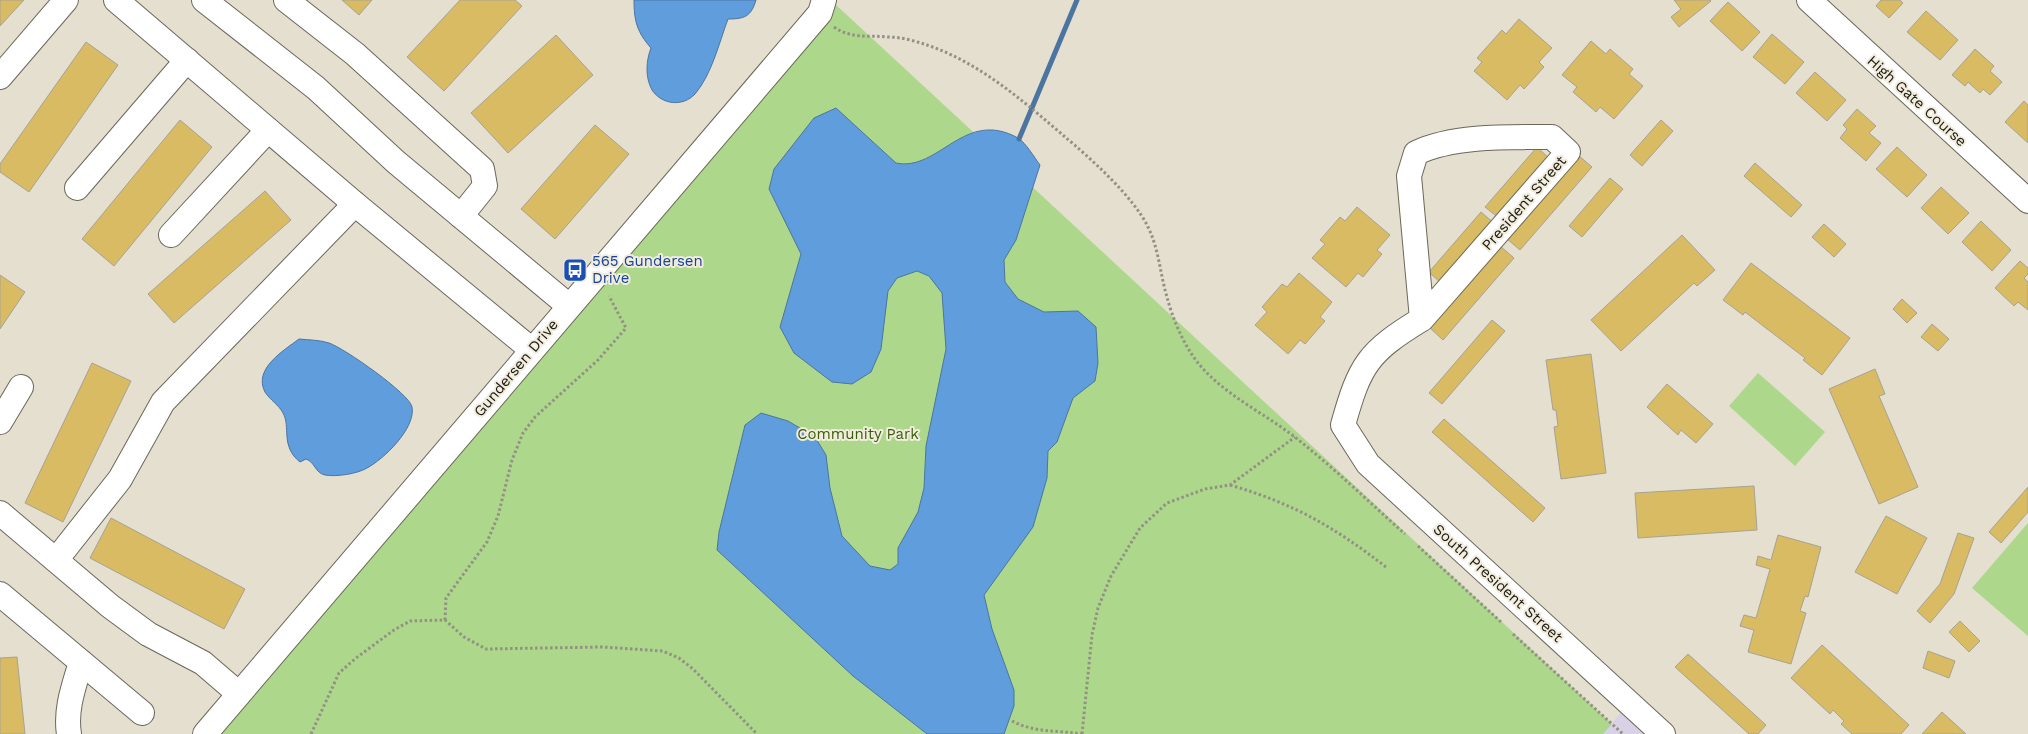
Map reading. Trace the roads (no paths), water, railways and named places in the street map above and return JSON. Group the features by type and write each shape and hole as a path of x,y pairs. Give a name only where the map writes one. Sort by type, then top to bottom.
{"street":[{"path":"0,77 66,0"},
{"path":"116,0 268,130 532,350"},
{"path":"204,0 316,88 396,162 569,306"},
{"path":"286,0 355,54 482,169 485,186 461,216"},
{"name":"Gundersen Drive","path":"205,734 820,13 824,0"},
{"name":"High Gate Course","path":"1809,0 2028,200"},
{"path":"77,188 187,60"},
{"path":"171,235 268,130"},
{"name":"President Street","path":"1343,425 1354,384 1370,358 1391,338 1422,319 1568,152 1552,137 1506,137 1432,145 1416,154 1409,176 1422,319"},
{"path":"56,560 120,479 163,402 356,204"},
{"path":"0,422 21,387"},
{"name":"South President Street","path":"1343,425 1368,464 1648,729"},
{"path":"0,513 148,634 204,663 239,694"},
{"path":"0,594 142,714"},
{"path":"69,734 67,723 69,700 81,662"}],"water":[{"path":"634,0 756,0 752,10 746,16 728,19 711,68 695,94 685,101 673,102 661,99 656,95 648,80 648,58 651,48 642,37 637,26"},
{"path":"836,108 896,163 911,163 926,159 967,135 982,131 999,131 1021,140 1040,165 1016,240 1004,260 1005,282 1018,299 1044,312 1078,311 1096,327 1098,363 1095,381 1073,398 1057,442 1048,451 1047,478 1033,527 984,595 992,629 1014,690 1014,706 1004,734 927,734 853,676 717,550 719,532 745,425 761,413 788,421 815,437 826,455 830,488 842,536 870,566 890,570 898,564 898,548 918,512 924,488 926,446 946,349 942,293 929,276 917,271 897,278 888,291 881,349 871,372 852,384 832,382 794,353 780,327 801,254 769,189 774,169 814,118"},
{"path":"299,339 329,343 348,353 389,382 412,407 412,415 404,433 382,458 367,468 358,472 335,476 325,475 319,472 309,460 306,459 300,462 290,450 285,418 281,410 269,398 262,384 266,368 278,355"}],"waterway":[{"path":"1019,139 1077,0"}],"place":[{"name":"565 Gundersen Drive","path":"575,270"}],"park label":[{"name":"Community Park","path":"858,434"}]}
